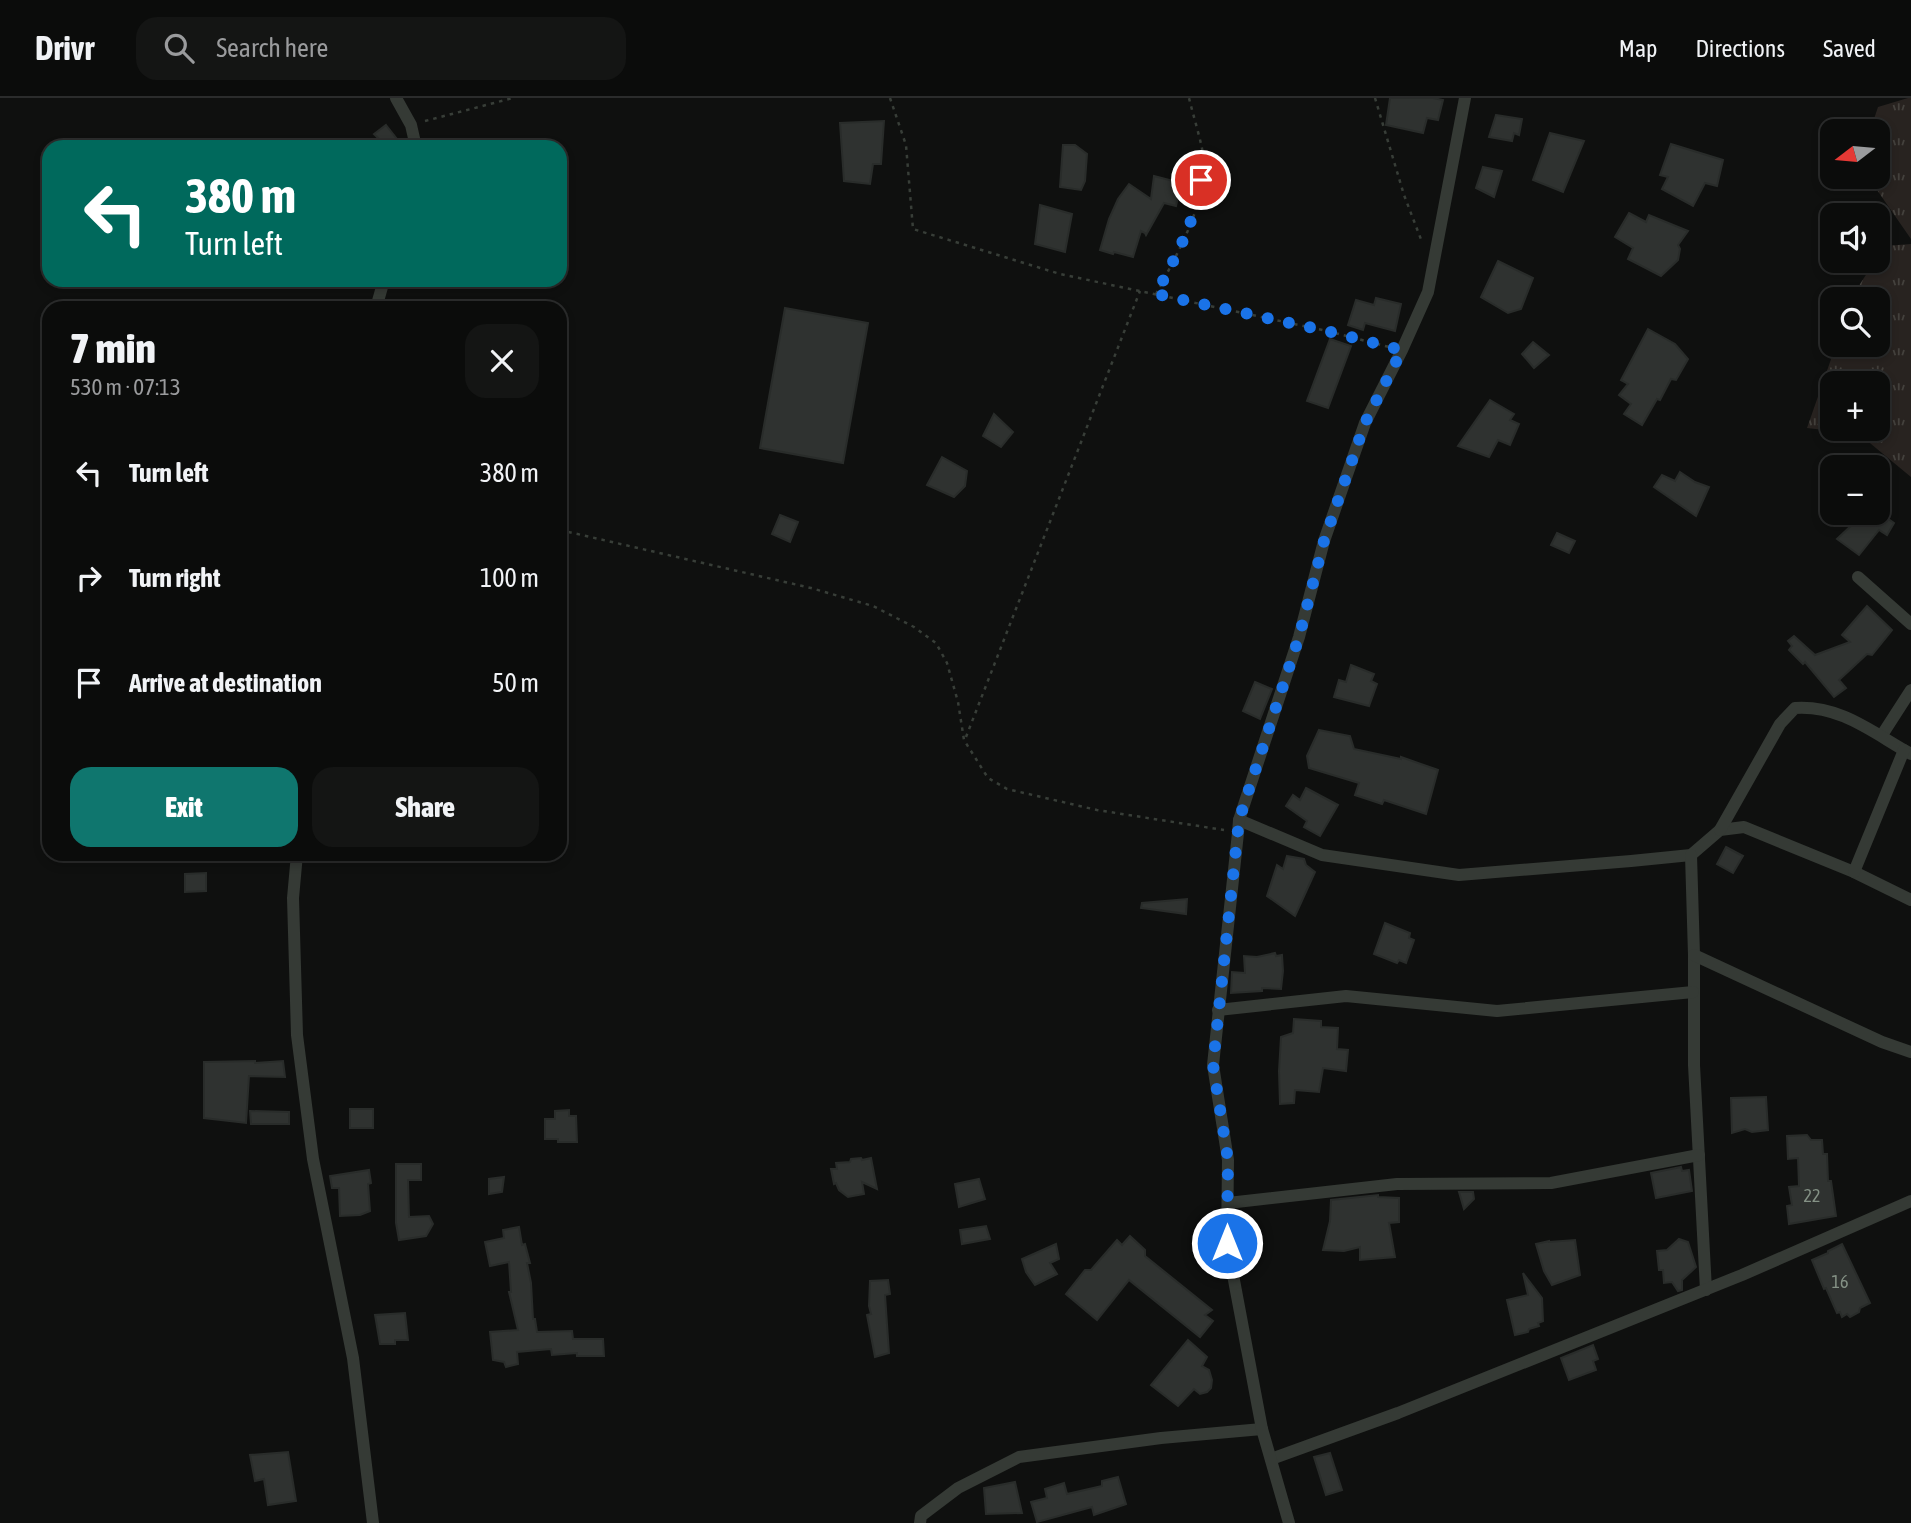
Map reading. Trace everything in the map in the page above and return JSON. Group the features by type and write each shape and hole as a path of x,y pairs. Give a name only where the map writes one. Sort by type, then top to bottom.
{"street":[{"path":"396,98 411,125 414,140"},
{"path":"1289,1523 1262,1429 1227,1243 1228,1160 1213,1065 1238,826 1299,637 1324,541 1365,423 1429,292 1465,98"},
{"path":"1858,577 1911,624"},
{"path":"1882,735 1911,690"},
{"path":"1238,826 1322,855 1459,875 1691,855 1720,830 1780,724 1795,708 1812,707 1835,713 1882,735 1908,752 1854,872"},
{"path":"1720,830 1744,827 1854,872 1911,900"},
{"path":"1691,855 1693,992 1706,1290"},
{"path":"296,861 293,898 297,1035 313,1159 353,1358 373,1523"},
{"path":"1694,955 1882,1042 1911,1052"},
{"path":"1219,1010 1346,996 1497,1011 1693,992"},
{"path":"1228,1203 1397,1184 1551,1183 1699,1155"},
{"path":"1271,1460 1398,1413 1706,1290 1911,1201"},
{"path":"920,1523 921,1516 958,1488 1018,1457 1161,1438 1262,1429"}],"path":[{"path":"411,125 513,98"},
{"path":"891,98 906,145 912,229 1060,274 1327,331 1402,350"},
{"path":"1156,294 1183,242 1199,198 1204,161 1189,98"},
{"path":"1375,98 1404,195 1422,242"},
{"path":"964,740 1140,291"},
{"path":"567,532 811,587 873,606 914,627 936,643 947,663 958,702 964,740 988,778 1007,789 1097,810 1238,826"}],"green space":[{"path":"1911,98 1911,239 1890,209 1890,203 1886,203 1876,189 1890,189 1890,119 1874,119 1878,107"},
{"path":"1911,244 1911,477 1890,460 1890,455 1884,455 1867,441 1890,441 1890,371 1827,371 1832,357 1890,357 1890,287 1859,287 1867,273 1890,273 1890,246"},
{"path":"1820,391 1820,430 1807,428"}],"building":[{"path":"1390,98 1443,100 1438,120 1427,118 1423,133 1386,125"},
{"path":"1496,115 1522,119 1519,135 1514,133 1512,141 1489,137"},
{"path":"884,121 881,164 873,164 870,184 844,181 840,123"},
{"path":"386,125 397,139 380,140 374,134"},
{"path":"1550,133 1584,141 1563,192 1533,180"},
{"path":"1671,144 1723,160 1717,186 1705,183 1693,206 1662,189 1668,177 1660,175"},
{"path":"1063,145 1075,145 1087,154 1085,181 1081,190 1060,187"},
{"path":"1483,167 1502,171 1494,197 1476,188"},
{"path":"1154,176 1181,183 1176,206 1164,203 1146,235 1141,231 1133,257 1100,250 1118,199 1129,184 1151,199"},
{"path":"1040,205 1072,214 1065,252 1035,244"},
{"path":"1629,213 1646,222 1649,215 1688,231 1678,245 1678,260 1661,276 1628,259 1633,248 1615,237"},
{"path":"1498,261 1533,278 1521,309 1508,313 1481,297"},
{"path":"1376,298 1401,304 1395,331 1365,323 1363,330 1348,325 1356,300 1374,305"},
{"path":"785,308 868,323 843,463 760,448"},
{"path":"1648,329 1675,344 1688,359 1676,380 1671,379 1660,400 1657,399 1642,425 1624,414 1631,404 1619,395 1628,384 1621,380"},
{"path":"1330,339 1351,346 1328,408 1307,401"},
{"path":"1533,342 1549,355 1534,368 1522,354"},
{"path":"1490,400 1514,414 1510,420 1519,424 1510,445 1498,440 1489,457 1458,446"},
{"path":"994,414 1013,432 1001,447 983,436"},
{"path":"942,457 967,471 965,486 954,497 927,485"},
{"path":"1680,472 1709,487 1696,516 1654,487 1662,475 1675,481"},
{"path":"780,515 798,522 790,542 772,534"},
{"path":"1890,520 1894,523 1887,535 1879,530 1859,555 1837,539 1852,525 1890,525"},
{"path":"1557,533 1575,541 1569,553 1551,545"},
{"path":"1867,606 1892,630 1872,655 1867,654 1839,680 1846,688 1834,697 1805,662 1803,664 1789,650 1792,646 1788,641 1794,636 1815,655 1850,642 1842,635"},
{"path":"1351,665 1374,674 1371,681 1377,684 1369,706 1334,697 1339,680 1346,682"},
{"path":"1255,682 1272,689 1260,719 1243,711"},
{"path":"1319,730 1350,736 1354,749 1401,757 1438,770 1426,814 1384,800 1382,804 1355,795 1359,783 1309,768 1307,756"},
{"path":"1306,788 1338,805 1320,836 1304,827 1307,821 1286,806 1293,795 1300,800"},
{"path":"1726,847 1743,856 1733,873 1717,864"},
{"path":"1287,856 1304,859 1306,865 1315,872 1295,916 1267,896 1277,865 1283,869"},
{"path":"206,873 206,891 185,892 185,874"},
{"path":"1187,899 1186,914 1141,908 1142,903"},
{"path":"1385,923 1410,933 1409,938 1414,940 1406,963 1399,960 1397,963 1374,954"},
{"path":"1275,953 1276,956 1282,955 1281,989 1262,988 1262,991 1231,993 1232,972 1245,973 1244,956 1257,957"},
{"path":"1294,1019 1321,1021 1321,1027 1338,1028 1337,1049 1348,1050 1346,1071 1323,1068 1319,1092 1295,1090 1294,1103 1280,1104 1281,1037 1293,1033"},
{"path":"283,1061 285,1077 249,1076 246,1123 204,1118 204,1062"},
{"path":"1766,1097 1768,1130 1752,1132 1745,1129 1732,1133 1731,1098"},
{"path":"350,1109 373,1109 373,1128 350,1128"},
{"path":"569,1110 569,1116 576,1116 577,1142 545,1139 545,1119 555,1119 555,1111"},
{"path":"250,1111 289,1112 289,1124 251,1124"},
{"path":"1807,1135 1811,1140 1822,1140 1823,1154 1827,1154 1828,1181 1831,1181 1836,1216 1789,1224 1787,1206 1792,1205 1789,1187 1799,1186 1798,1158 1788,1159 1787,1136"},
{"path":"871,1158 877,1189 862,1182 864,1194 848,1197 834,1184 831,1169 837,1169 836,1163"},
{"path":"396,1164 421,1164 421,1180 408,1180 409,1217 429,1216 433,1224 426,1236 399,1240 396,1223"},
{"path":"1681,1167 1682,1171 1689,1170 1692,1191 1656,1198 1651,1173"},
{"path":"369,1170 370,1211 360,1215 340,1216 339,1188 332,1188 330,1176"},
{"path":"504,1177 502,1192 489,1194 489,1179"},
{"path":"979,1179 985,1199 959,1207 955,1184"},
{"path":"1459,1192 1473,1192 1474,1199 1464,1209"},
{"path":"1378,1195 1399,1198 1399,1222 1389,1223 1395,1257 1360,1260 1360,1247 1344,1251 1323,1250 1330,1221 1331,1200"},
{"path":"986,1226 990,1239 962,1244 960,1230"},
{"path":"519,1227 522,1245 525,1244 530,1263 527,1263 537,1332 572,1331 573,1339 603,1339 604,1356 577,1356 577,1353 552,1355 551,1349 517,1352 518,1364 506,1367 504,1362 493,1360 490,1332 518,1330 509,1292 509,1262 490,1266 485,1242 504,1238 503,1230"},
{"path":"1130,1236 1145,1250 1145,1256 1212,1310 1205,1315 1213,1321 1200,1337 1129,1280 1097,1320 1066,1294 1085,1270 1091,1270 1117,1240 1122,1245"},
{"path":"1679,1239 1688,1242 1696,1267 1682,1280 1682,1290 1678,1291 1672,1282 1664,1283 1663,1270 1659,1270 1657,1251 1667,1250"},
{"path":"1575,1240 1580,1275 1552,1285 1544,1271 1536,1244"},
{"path":"1056,1244 1059,1259 1050,1263 1057,1274 1035,1285 1026,1272 1022,1259"},
{"path":"1842,1244 1870,1303 1850,1317 1847,1314 1842,1317 1840,1312 1837,1313 1812,1260"},
{"path":"1523,1273 1542,1298 1543,1321 1528,1332 1515,1335 1507,1300 1528,1295"},
{"path":"888,1280 890,1294 885,1295 889,1353 875,1357 867,1315 871,1314 870,1281"},
{"path":"405,1313 408,1340 395,1340 395,1344 380,1344 375,1315"},
{"path":"1188,1340 1207,1357 1202,1366 1209,1370 1211,1388 1200,1394 1194,1389 1178,1406 1151,1385"},
{"path":"1593,1345 1598,1359 1593,1361 1596,1370 1569,1380 1561,1358"},
{"path":"288,1452 296,1501 268,1505 264,1479 255,1481 250,1455"},
{"path":"1330,1453 1342,1490 1326,1495 1314,1457"},
{"path":"1118,1477 1126,1504 1094,1515 1092,1507 1037,1522 1031,1502 1047,1498 1045,1489 1064,1483 1067,1494 1102,1486 1102,1481"},
{"path":"1015,1482 1022,1513 986,1514 984,1488"}],"route":[{"path":"1201,180 1199,198 1183,242 1156,294 1402,350 1365,423 1324,541 1299,637 1239,820 1213,1065 1228,1160 1227,1243"}]}
